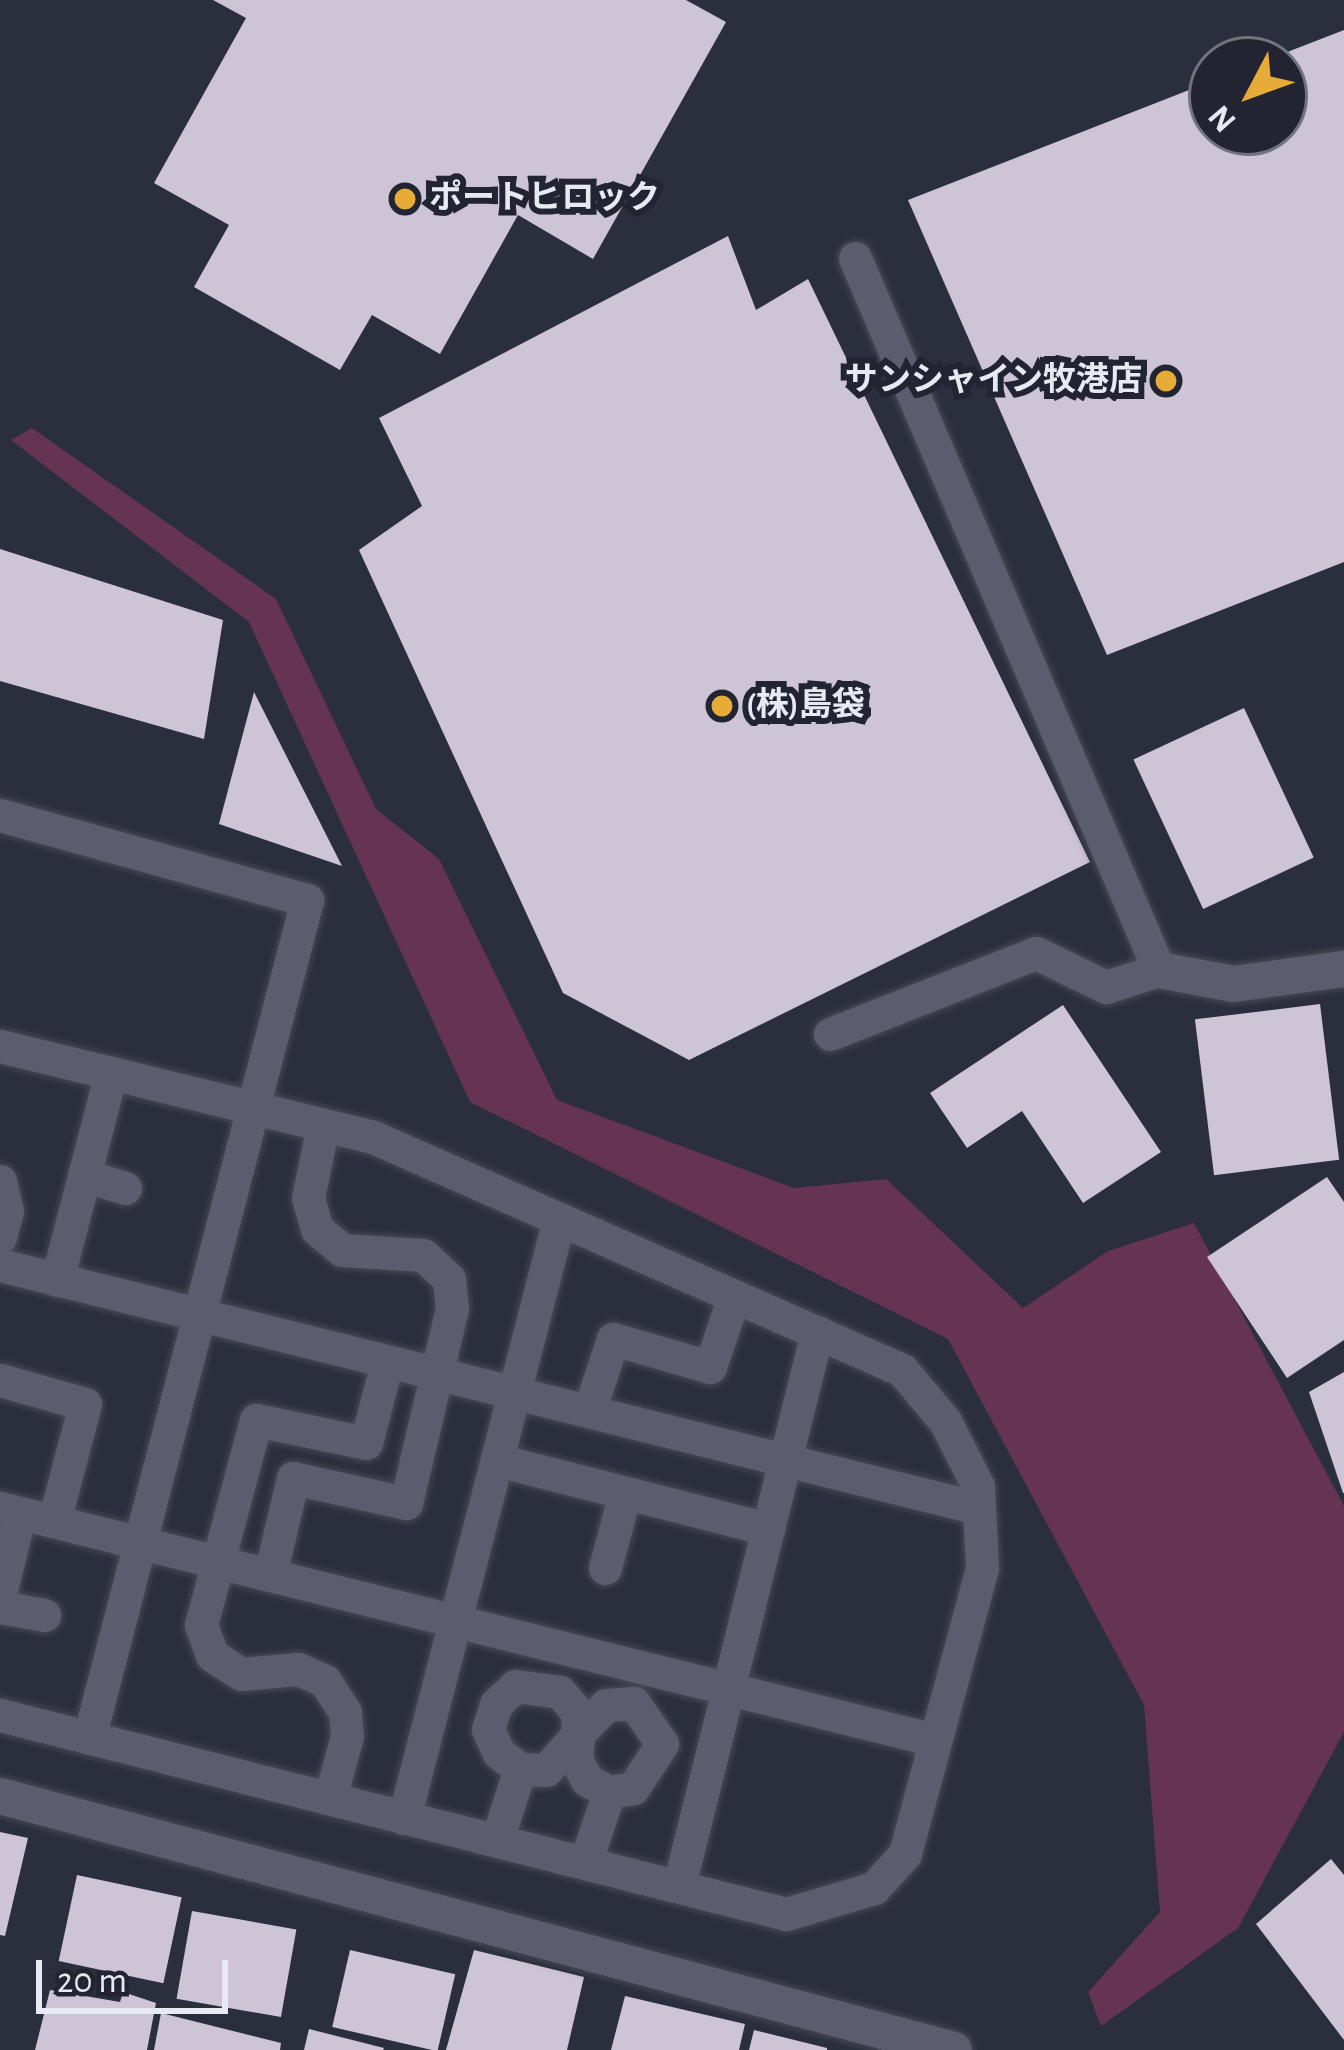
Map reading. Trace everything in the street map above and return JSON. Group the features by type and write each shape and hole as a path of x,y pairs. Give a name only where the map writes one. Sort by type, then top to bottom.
{"street":[{"path":"1159,970 1234,984 1344,969"},
{"path":"0,1796 954,2050"}],"lane":[{"path":"830,1034 1036,953 1106,987 1159,970 855,258"},
{"path":"0,815 307,900 89,1738"},
{"path":"0,1046 373,1138 902,1370 945,1420 978,1486 982,1568 904,1853 874,1888 832,1906 786,1914 0,1715"},
{"path":"57,1280 111,1073"},
{"path":"270,1575 293,1478 406,1503 442,1375 449,1279 423,1255 342,1250 317,1229 308,1198 323,1125"},
{"path":"84,1175 125,1187"},
{"path":"0,1181 7,1211 0,1238"},
{"path":"404,1817 559,1219"},
{"path":"0,1265 978,1508"},
{"path":"589,1411 613,1339 710,1367 734,1296"},
{"path":"680,1886 817,1332"},
{"path":"330,1798 345,1712 325,1682 298,1669 241,1674 212,1655 201,1625 256,1420 366,1443 387,1362"},
{"path":"0,1380 85,1404 54,1521"},
{"path":"496,1460 768,1529"},
{"path":"605,1568 625,1493"},
{"path":"0,1594 10,1511 935,1740"},
{"path":"0,1607 44,1615"},
{"path":"520,1768 499,1754 488,1729 496,1704 515,1686 560,1692 577,1712 578,1734 576,1760 587,1780 609,1792 633,1788 652,1768 662,1744 656,1725 634,1703 606,1705 578,1734 546,1770 520,1768"},
{"path":"496,1840 520,1768"},
{"path":"585,1863 609,1792"}],"shaded area":[{"path":"32,428 276,599 376,809 439,859 557,1100 794,1188 886,1179 1023,1308 1108,1251 1194,1223 1344,1506 1344,1732 1238,1928 1101,2026 1088,1992 1160,1912 1144,1705 948,1339 470,1102 249,622 11,440"}],"building":[{"name":"ポートヒロック","path":"213,0 686,0 726,22 593,259 518,215 440,354 372,315 340,370 194,287 229,225 154,183 246,18"},
{"name":"サンシャイン牧港店","path":"1344,30 1344,562 1107,655 908,200 1188,90 1188,156 1308,156 1308,44"},
{"name":"(株)島袋","path":"728,236 756,310 808,279 1090,862 689,1060 563,993 359,550 422,506 379,418"},
{"path":"0,549 223,620 204,739 0,681"},
{"path":"254,692 342,866 219,824"},
{"path":"1244,708 1314,858 1203,909 1133,760"},
{"path":"1320,1004 1339,1160 1214,1175 1195,1019"},
{"path":"1063,1005 1161,1152 1083,1203 1022,1111 967,1148 930,1093"},
{"path":"1327,1177 1344,1202 1344,1340 1287,1378 1207,1257"},
{"path":"1344,1372 1344,1493 1343,1493 1309,1392"},
{"path":"0,1832 28,1838 5,1936 0,1935"},
{"path":"1331,1859 1344,1875 1344,2040 1256,1924"},
{"path":"77,1875 182,1897 163,1983 59,1961"},
{"path":"192,1911 296,1929 281,2017 177,1999"},
{"path":"350,1950 455,1974 438,2050 332,2027"},
{"path":"474,1950 584,1977 567,2050 446,2050"},
{"path":"50,1990 120,2002 123,1992 156,2003 147,2050 35,2050"},
{"path":"625,1996 745,2024 739,2050 611,2050"},
{"path":"161,2013 281,2043 280,2050 154,2050"},
{"path":"309,2029 384,2048 304,2050"},
{"path":"754,2030 827,2048 827,2050 749,2050"}],"place":[{"name":"ポートヒロック","path":"405,199"},
{"name":"サンシャイン牧港店","path":"1166,381"},
{"name":"(株)島袋","path":"722,706"}]}
